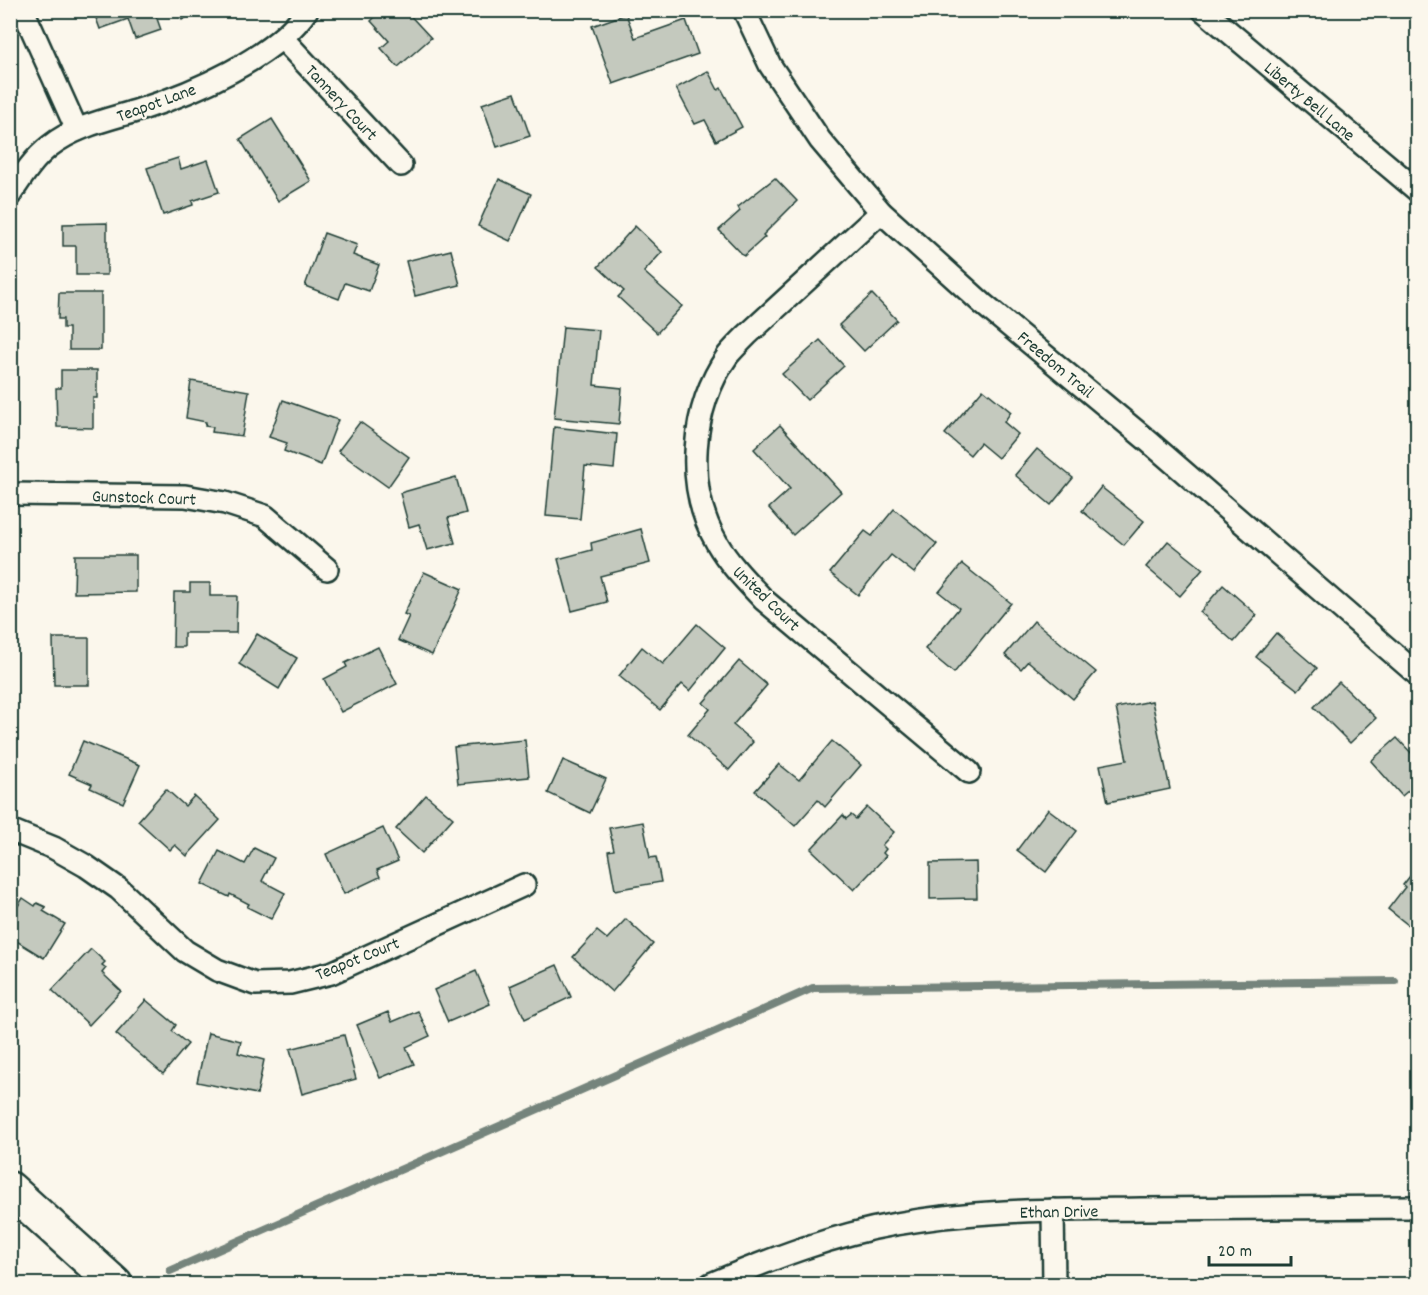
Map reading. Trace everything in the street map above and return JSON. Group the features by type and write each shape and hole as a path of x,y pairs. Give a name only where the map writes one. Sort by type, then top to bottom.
{"main road":[{"path":"10,1189 115,1284"}],"street":[{"path":"23,10 77,130"},
{"name":"Teapot Lane","path":"10,195 33,161 52,144 77,130 159,103 207,83 249,60 282,38 306,10"},
{"name":"Freedom Trail","path":"744,10 770,65 820,140 881,212 983,304 1147,440 1418,675"},
{"name":"Liberty Bell Lane","path":"1203,10 1418,191"},
{"name":"Tannery Court","path":"282,38 402,165"},
{"name":"United Court","path":"881,212 729,354 716,375 700,421 695,470 706,520 717,543 744,579 764,600 969,772"},
{"name":"Gunstock Court","path":"10,494 185,496 225,503 264,516 327,569"},
{"name":"Teapot Court","path":"10,830 54,848 87,866 119,890 185,951 217,970 255,984 290,983 331,973 524,885"},
{"name":"Ethan Drive","path":"711,1284 774,1258 835,1239 895,1224 958,1215 1053,1210 1418,1207"},
{"path":"1053,1210 1054,1284"}],"building":[{"path":"93,10 154,10 161,30 135,39 128,19 100,29"},
{"path":"177,10 200,10 182,20"},
{"path":"382,10 405,10 431,38 398,67 381,48 389,41 371,21"},
{"path":"626,14 635,38 686,20 698,54 613,84 592,26"},
{"path":"708,71 718,90 721,88 742,127 716,141 705,120 695,124 676,88"},
{"path":"515,93 530,136 497,147 482,104"},
{"path":"272,119 311,181 278,201 240,139"},
{"path":"178,158 181,169 208,160 219,192 192,201 193,205 163,215 147,168"},
{"path":"775,178 797,201 763,235 765,237 744,256 719,230 740,211 738,207"},
{"path":"499,179 531,194 510,241 478,226"},
{"path":"107,223 107,275 76,275 76,246 63,246 63,224"},
{"path":"635,226 662,252 644,272 682,306 657,333 618,297 624,291 598,267"},
{"path":"324,233 357,245 353,255 379,265 369,291 345,283 339,299 305,286"},
{"path":"451,250 460,285 415,296 406,261"},
{"path":"59,293 101,293 101,350 69,350 69,328 63,328 63,319 58,319"},
{"path":"872,294 897,320 864,351 839,325"},
{"path":"563,327 599,330 594,385 622,388 619,424 554,418"},
{"path":"820,340 844,366 807,400 782,374"},
{"path":"61,370 97,370 97,398 93,398 93,428 57,427 56,388 61,388"},
{"path":"191,381 249,391 242,436 212,432 213,427 205,426 206,422 186,418"},
{"path":"983,389 1011,412 1004,422 1018,434 998,458 980,443 970,455 945,434"},
{"path":"283,400 338,420 321,465 284,451 287,443 269,437"},
{"path":"360,422 409,457 388,487 338,451"},
{"path":"780,425 841,492 793,535 769,508 790,489 754,449"},
{"path":"554,427 617,434 614,469 585,466 580,519 546,516"},
{"path":"1037,449 1073,478 1051,505 1015,475"},
{"path":"456,477 466,513 448,518 455,543 427,550 419,524 409,527 400,493"},
{"path":"1101,487 1144,521 1124,545 1082,511"},
{"path":"894,509 937,544 914,573 891,555 858,595 830,573 865,531 872,536"},
{"path":"641,529 650,563 600,576 607,602 572,611 558,559 592,550 591,543"},
{"path":"1168,541 1203,569 1180,596 1146,567"},
{"path":"75,555 136,555 136,592 74,593"},
{"path":"962,564 1011,603 954,673 925,649 959,608 939,592"},
{"path":"424,572 462,589 432,655 398,640 409,616 404,614"},
{"path":"190,583 210,583 210,596 237,596 236,633 184,633 184,647 173,647 174,592 190,592"},
{"path":"1223,585 1257,615 1234,642 1200,612"},
{"path":"1034,621 1096,672 1073,699 1028,661 1021,669 1005,655"},
{"path":"697,624 725,648 690,691 682,684 660,710 619,676 642,647 663,664"},
{"path":"1276,633 1317,668 1298,690 1256,657"},
{"path":"257,634 297,658 279,689 239,664"},
{"path":"53,638 89,638 89,685 54,685"},
{"path":"378,647 397,684 341,712 324,679 347,667 345,663"},
{"path":"739,661 767,685 733,725 753,742 729,770 688,735 710,709 703,703"},
{"path":"1339,682 1376,718 1350,743 1314,707"},
{"path":"1152,701 1170,789 1108,802 1100,765 1127,760 1116,708"},
{"path":"1397,738 1418,760 1418,782 1402,796 1371,761"},
{"path":"525,740 529,777 458,784 454,747"},
{"path":"83,741 140,765 123,803 90,788 92,784 69,774"},
{"path":"832,741 861,765 825,807 818,800 795,826 755,791 779,764 799,780"},
{"path":"563,760 606,779 590,813 548,793"},
{"path":"166,789 185,806 194,796 220,820 187,856 175,845 170,850 138,821"},
{"path":"426,795 453,818 422,853 396,829"},
{"path":"867,807 894,832 882,845 886,849 883,853 886,856 854,890 811,849 843,815 846,819 851,815 856,819"},
{"path":"1048,809 1077,831 1046,872 1017,850"},
{"path":"643,822 650,858 656,857 661,882 615,890 608,851 614,850 609,828"},
{"path":"383,828 398,861 377,870 380,877 344,894 326,854"},
{"path":"254,848 274,858 262,881 285,893 271,919 247,907 249,904 230,894 229,897 202,884 219,851 245,864"},
{"path":"976,862 977,898 930,899 930,863"},
{"path":"1418,866 1418,931 1417,932 1388,909"},
{"path":"23,898 35,906 37,903 46,907 43,911 65,924 44,958 10,937 10,918"},
{"path":"626,919 653,944 612,992 573,957 597,931 607,939"},
{"path":"91,949 105,962 102,965 106,968 102,973 121,991 89,1025 52,990"},
{"path":"557,965 571,997 525,1019 510,986"},
{"path":"476,971 490,1004 448,1022 434,990"},
{"path":"146,1000 176,1025 172,1031 188,1044 163,1074 116,1034"},
{"path":"418,1011 430,1036 406,1047 414,1064 380,1078 357,1025 388,1012 392,1022"},
{"path":"208,1033 241,1041 238,1053 264,1060 257,1094 197,1082"},
{"path":"344,1035 356,1079 302,1094 290,1049"}],"waterway":[{"path":"170,1271 813,988 1395,981"}]}
